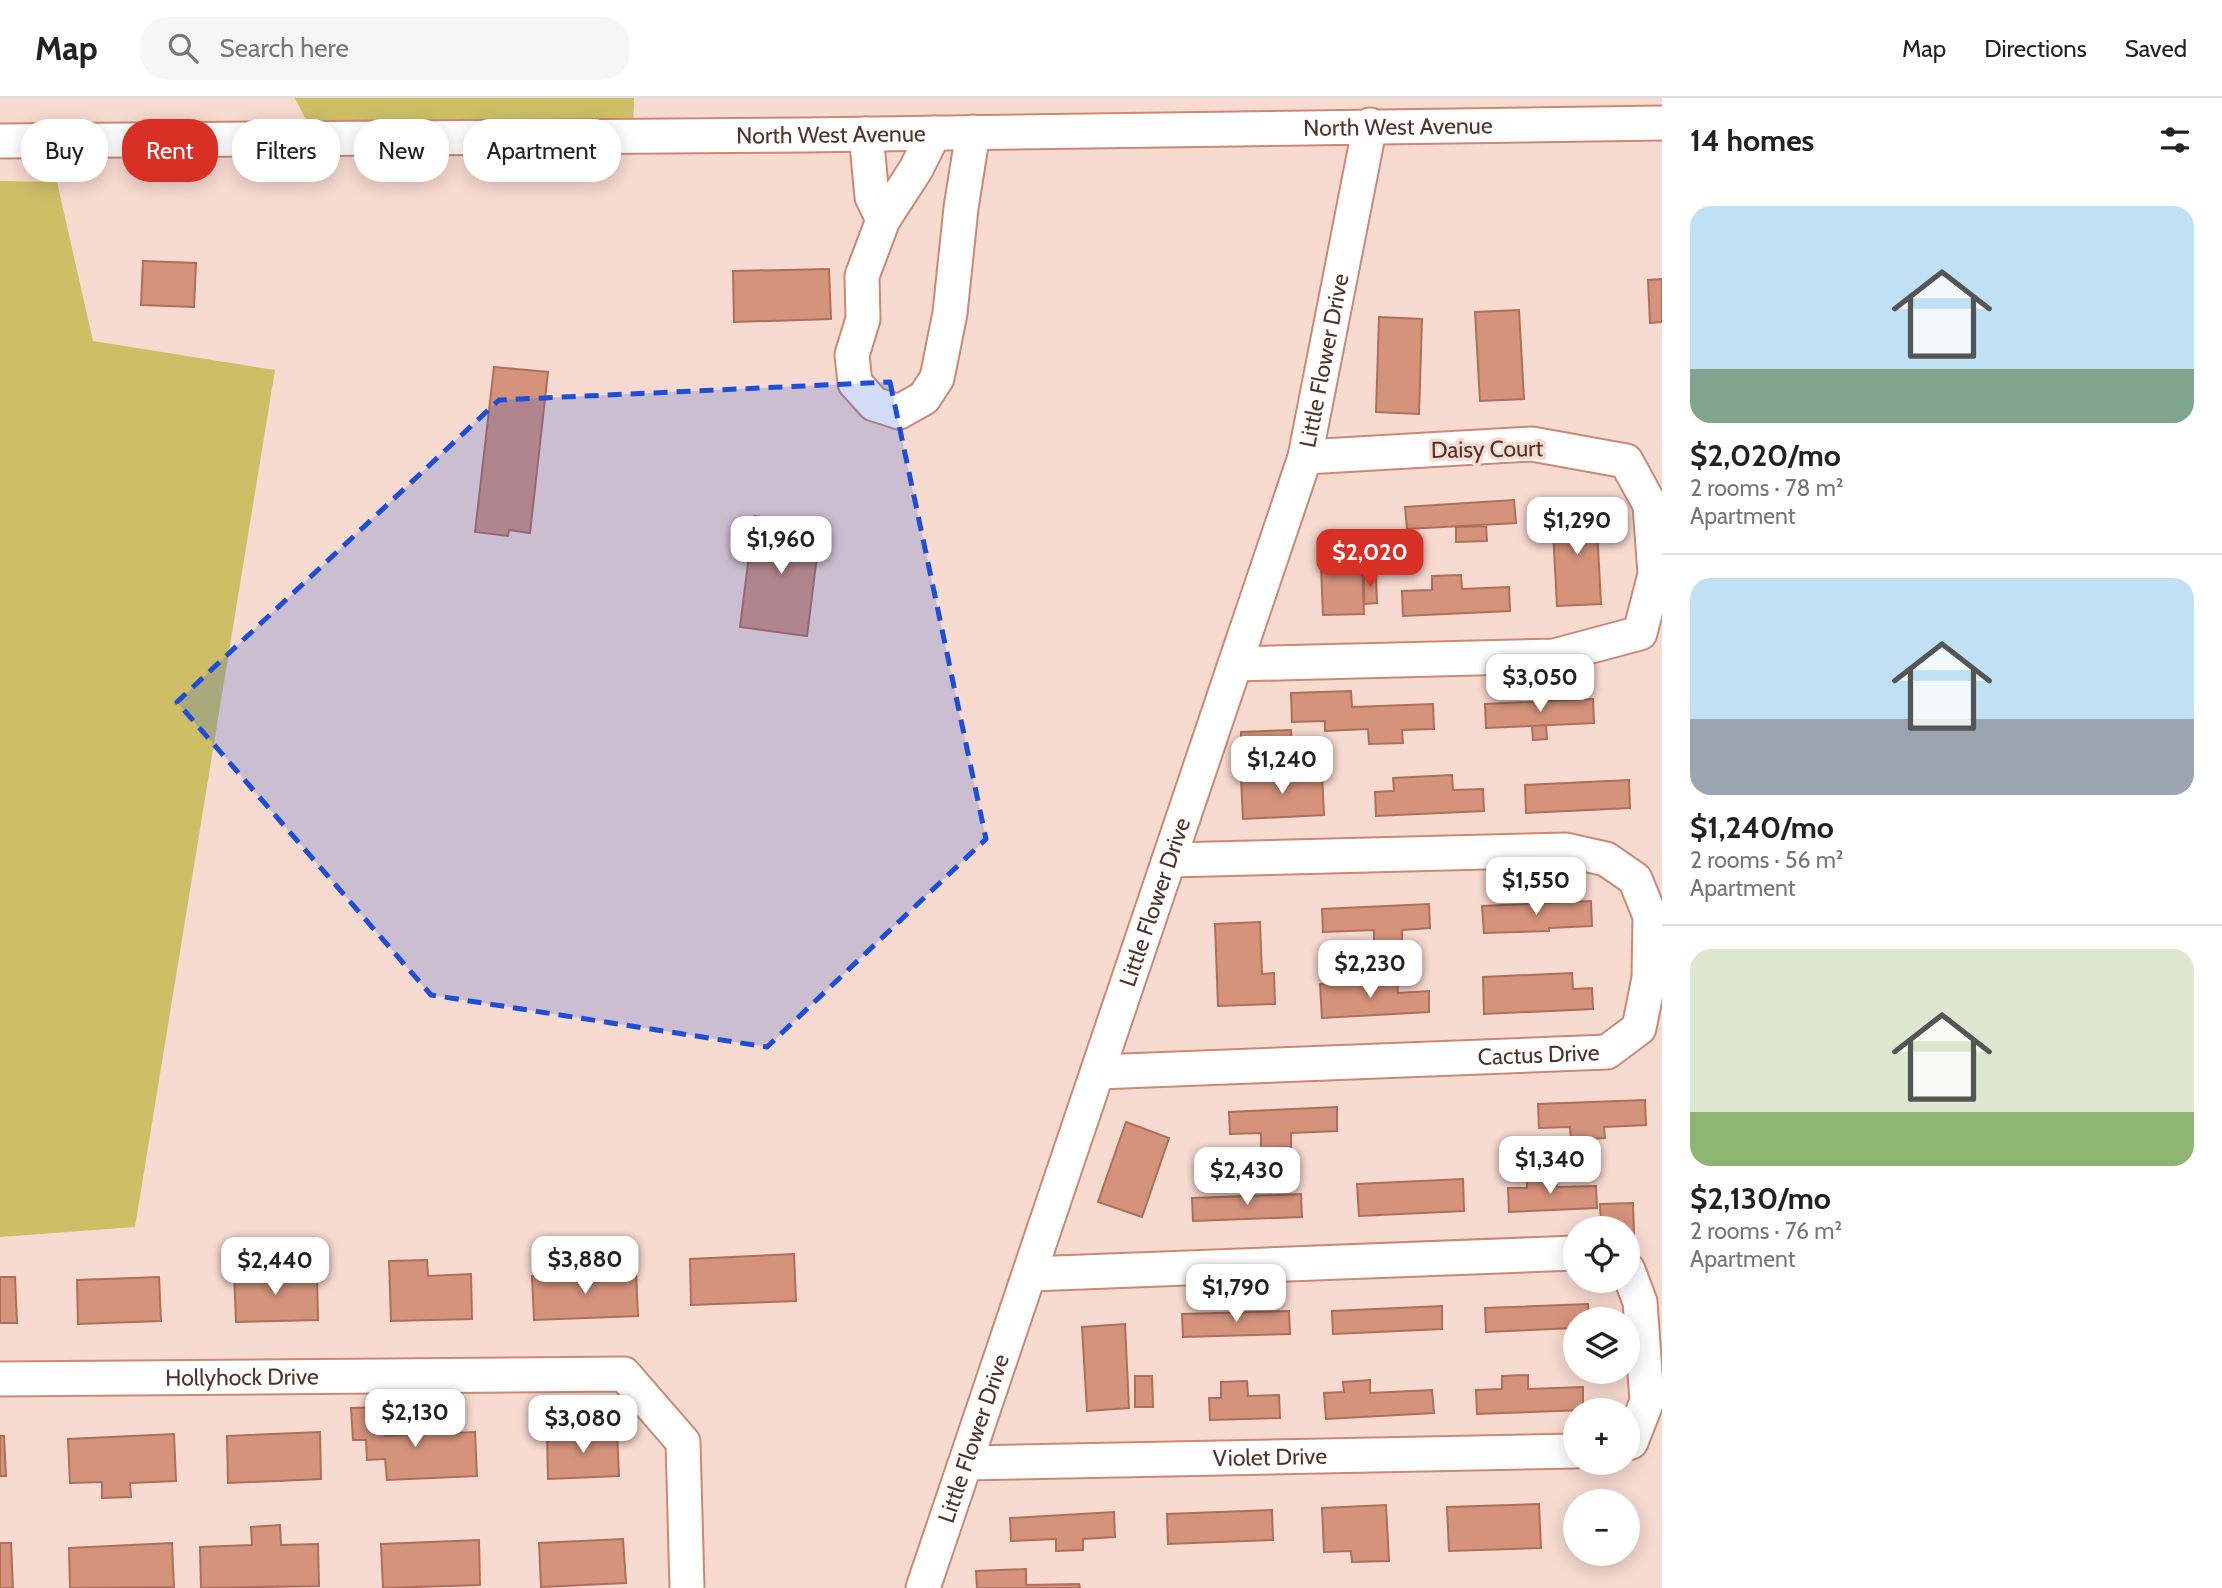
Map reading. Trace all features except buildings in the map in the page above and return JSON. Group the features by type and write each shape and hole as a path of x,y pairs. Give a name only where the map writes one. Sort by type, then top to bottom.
{"street":[{"name":"North West Avenue","path":"0,141 866,134 1662,123"},
{"name":"Little Flower Drive","path":"923,1588 1305,457 1370,125"},
{"path":"934,133 916,169 883,220 862,276 863,320 852,355 855,383 874,404 899,412 924,398 937,378 950,313 961,208 973,132"},
{"path":"866,134 872,197 883,220"},
{"name":"Daisy Court","path":"1235,664 1554,656 1640,634 1655,574 1650,505 1626,461 1532,444 1305,457"},
{"name":"Cactus Drive","path":"1098,1072 1607,1052 1639,1028 1649,978 1650,916 1635,879 1606,859 1566,850 1169,860"},
{"path":"1030,1274 1563,1253"},
{"path":"1637,1293 1640,1302 1647,1401 1640,1419"},
{"name":"Hollyhock Drive","path":"0,1380 624,1374 683,1442 687,1588"},
{"name":"Violet Drive","path":"966,1463 1563,1451"}],"highlighted area":[{"path":"890,382 986,839 767,1047 431,995 177,702 499,400"}],"shaded area":[{"path":"295,98 634,98 633,134 621,134 621,119 463,119 463,134 449,134 449,119 354,119 354,134 340,134 340,119 306,119"},
{"path":"0,181 57,182 93,341 275,370 135,1227 0,1237"}]}
